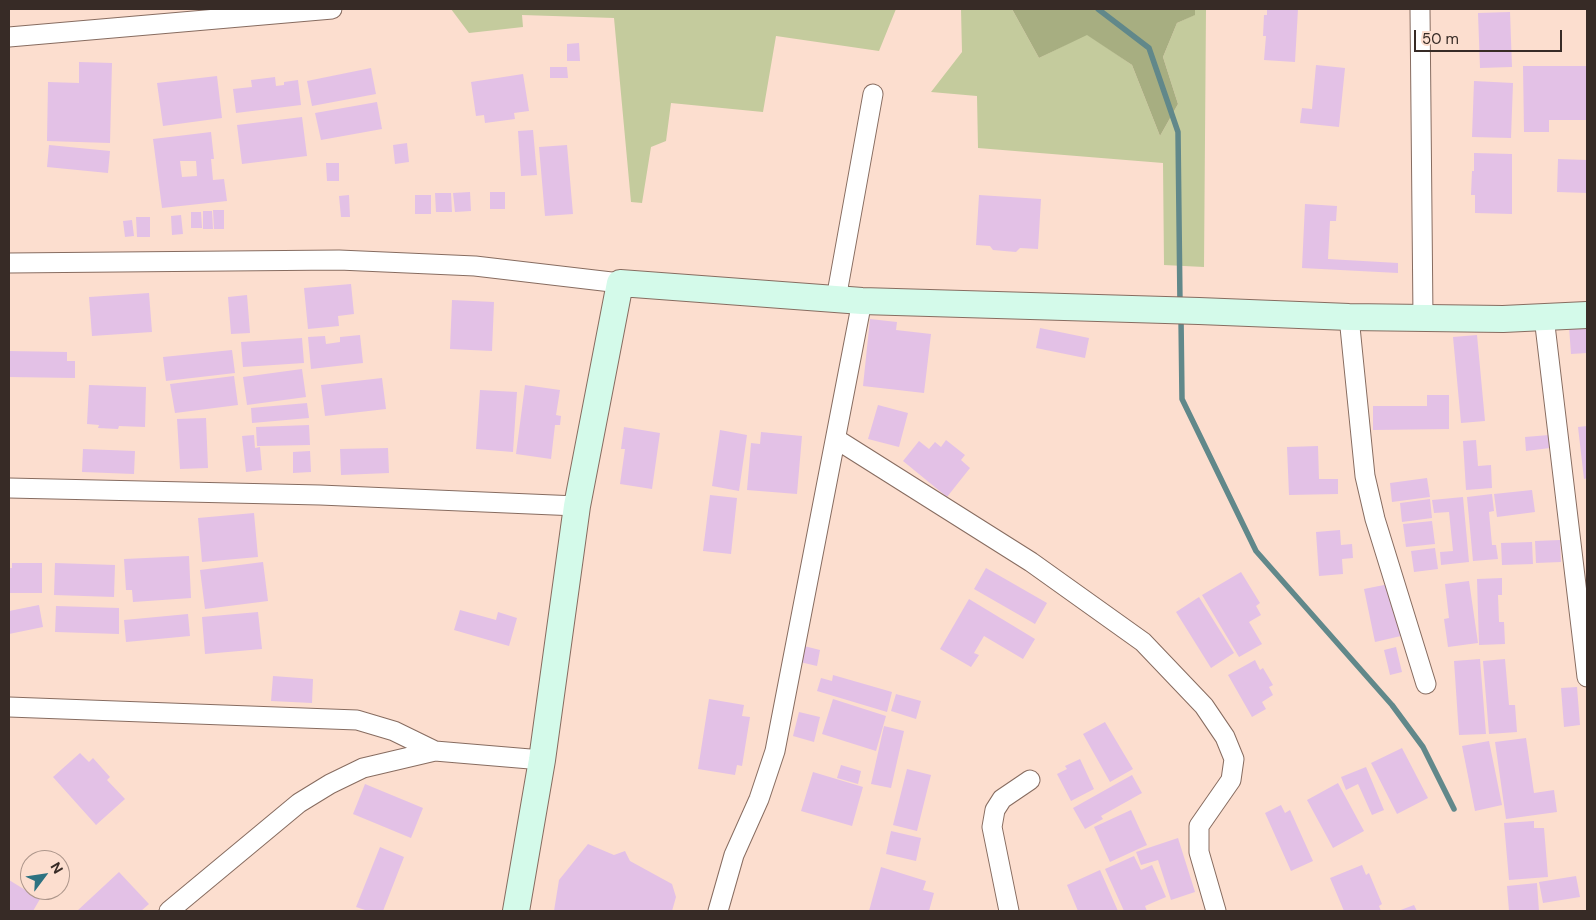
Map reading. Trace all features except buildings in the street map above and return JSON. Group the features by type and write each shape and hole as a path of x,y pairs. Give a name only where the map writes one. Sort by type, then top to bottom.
{"street":[{"path":"9,37 332,9"},
{"path":"1420,9 1423,318"},
{"path":"836,299 873,94"},
{"path":"9,263 339,260 475,266 620,283 862,301 1200,311 1349,318 1503,319 1587,315"},
{"path":"516,911 542,760 577,506 620,283"},
{"path":"718,911 734,855 759,799 776,751 862,301"},
{"path":"1544,317 1587,676"},
{"path":"1349,318 1366,476 1375,519 1426,684"},
{"path":"836,439 1031,562 1135,636 1204,706 1225,737 1234,759 1231,780 1199,826 1199,852 1216,911"},
{"path":"9,488 320,495 577,506"},
{"path":"9,707 357,720 394,731 435,751"},
{"path":"169,911 298,803 330,784 363,768 435,751 542,760"},
{"path":"1009,911 992,826 995,810 1002,799 1030,780"}],"green space":[{"path":"451,9 896,9 879,51 776,36 763,112 671,103 666,141 651,147 642,203 631,202 614,18 522,15 523,27 469,33"},
{"path":"961,9 1012,9 1039,58 1087,34 1132,65 1160,136 1178,104 1163,57 1177,23 1194,15 1195,9 1206,9 1204,267 1164,265 1163,163 978,148 977,96 931,92 962,52"},
{"path":"1012,9 1195,9 1195,15 1177,23 1163,57 1178,104 1160,136 1132,65 1087,35 1039,58"}],"waterway":[{"path":"1098,9 1149,48 1178,132 1180,304"},
{"path":"1181,318 1182,399 1256,551 1392,705 1423,747 1454,809"}]}
